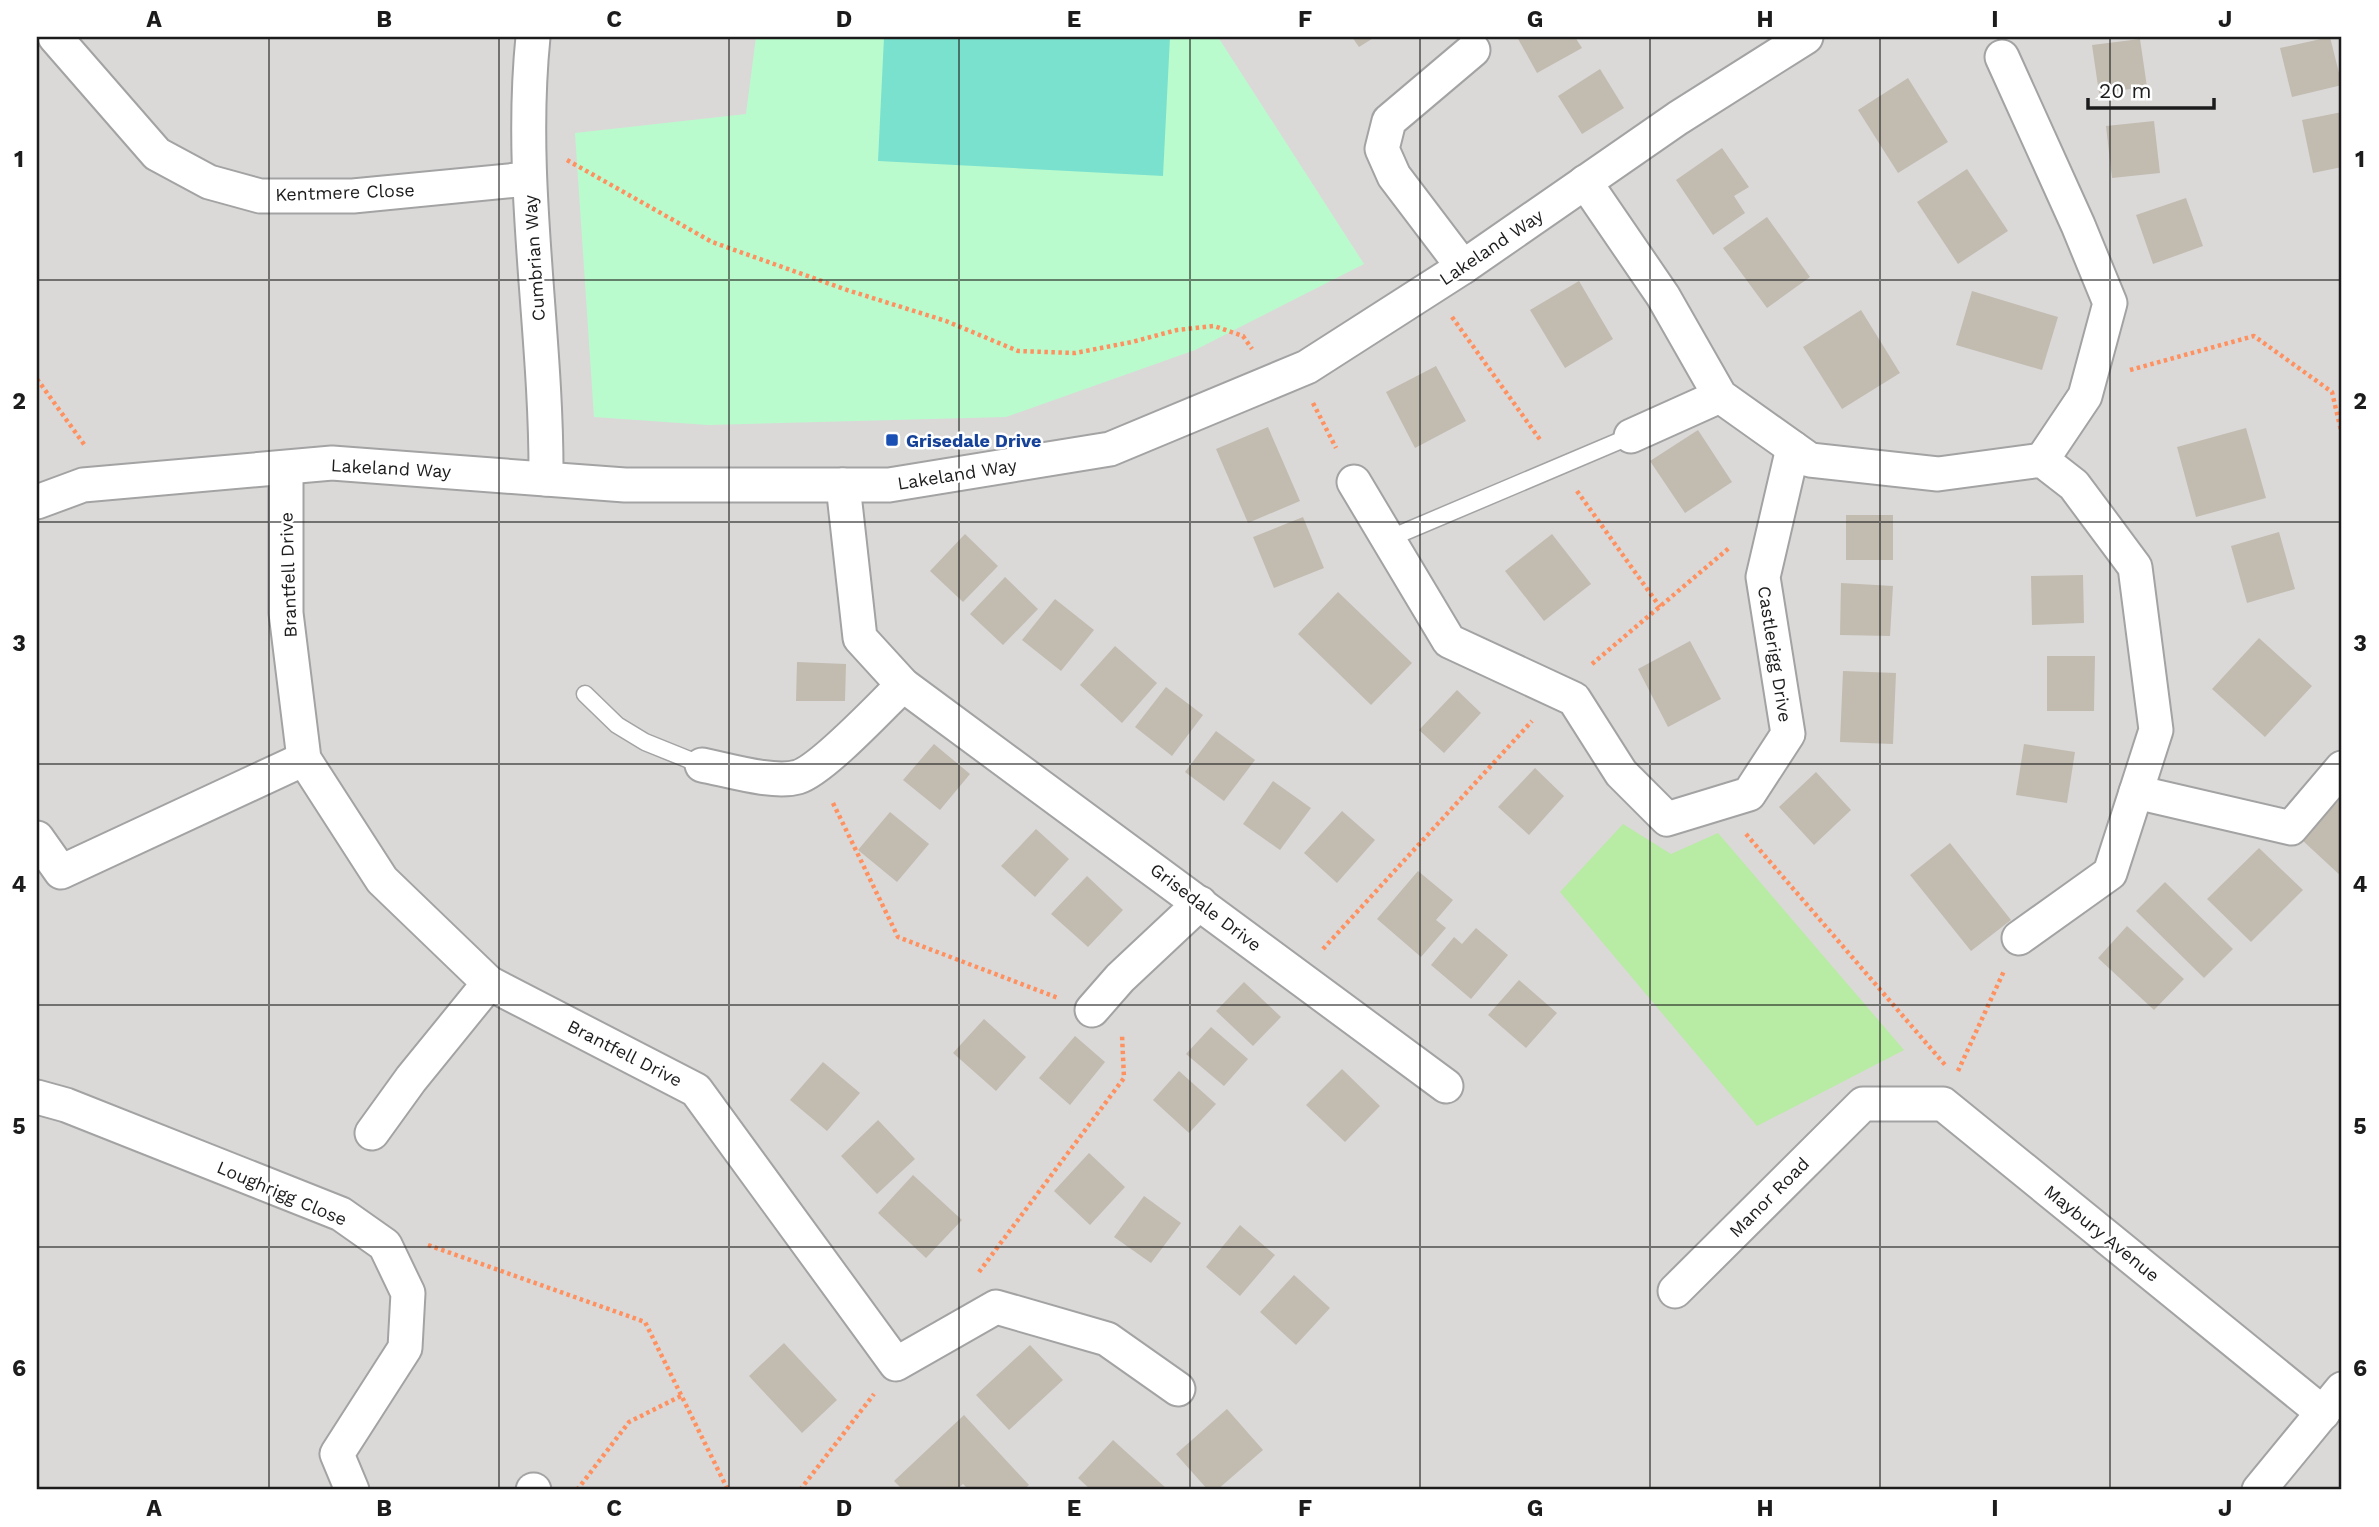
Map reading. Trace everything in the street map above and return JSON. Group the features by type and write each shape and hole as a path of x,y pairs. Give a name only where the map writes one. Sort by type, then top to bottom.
{"street":[{"name":"Kentmere Close","path":"55,37 158,154 209,182 260,196 353,196 529,167"},
{"name":"Cumbrian Way","path":"533,37 529,167 547,421 546,479"},
{"name":"Lakeland Way","path":"37,502 83,485 332,463 625,485 889,485 1110,449 1285,376 1464,267 1678,118 1806,37"},
{"path":"1464,267 1394,176 1382,149 1389,121 1473,50"},
{"path":"2002,57 2110,303 2085,396 2042,460"},
{"path":"1585,182 1663,296 1720,396 1810,460 1938,474 2042,460 2074,485 2134,567 2156,730 2110,873 2019,938"},
{"path":"1631,436 1720,396"},
{"name":"Castlerigg Drive","path":"1354,482 1449,641 1574,699 1621,773 1667,819 1749,794 1788,734 1763,577 1793,448"},
{"name":"Brantfell Drive","path":"286,468 286,613 304,759 382,880 489,983 696,1090 896,1364"},
{"name":"Grisedale Drive","path":"843,485 860,638 903,685 1446,1086"},
{"path":"702,765 772,778 797,777 816,768 903,685"},
{"path":"37,838 61,872 304,759"},
{"path":"2136,792 2291,828 2342,768"},
{"path":"1092,1010 1120,978 1200,903"},
{"path":"372,1133 411,1079 489,983"},
{"name":"Manor Road","path":"1675,1291 1863,1104 1949,1091"},
{"name":"Maybury Avenue","path":"1949,1091 2333,1401"},
{"name":"Loughrigg Close","path":"37,1097 66,1105 341,1214 385,1245 408,1293 405,1348 337,1454 352,1490"},
{"path":"896,1364 996,1307 1107,1339 1178,1389"},
{"path":"2259,1490 2333,1401"}],"lane":[{"path":"1388,539 1631,436"},
{"path":"585,694 617,725 645,742 702,765"}],"path":[{"path":"529,167 561,156 712,242 847,290 946,321 1018,351 1075,353 1177,330 1214,326 1244,336 1285,376 1354,482"},
{"path":"2088,382 2254,335 2332,392 2342,435"},
{"path":"37,379 83,442 103,483"},
{"path":"1298,976 1559,692 1778,506"},
{"path":"816,768 898,937 1092,1010"},
{"path":"1720,803 1949,1091 2019,938"},
{"path":"978,1274 1124,1078 1120,978"},
{"path":"420,1242 645,1322 728,1490"},
{"path":"800,1490 896,1364"},
{"path":"577,1490 629,1422 681,1396"}],"shaded area":[{"path":"37,37 2342,37 2342,1490 37,1490"},
{"path":"884,37 1170,37 1163,176 878,161"}],"green space":[{"path":"756,37 1218,37 1364,264 1195,350 1006,417 708,425 594,417 575,133 746,114"},
{"path":"1623,824 1671,854 1718,833 1904,1050 1757,1126 1560,892"}],"building":[{"path":"1352,37 1375,37 1359,47"},
{"path":"1517,37 1575,37 1582,48 1537,73"},
{"path":"2330,37 2342,85 2292,97 2280,48"},
{"path":"2140,39 2147,87 2099,93 2092,45"},
{"path":"1600,69 1624,108 1582,134 1558,96"},
{"path":"1908,78 1948,142 1898,173 1858,110"},
{"path":"2342,112 2342,167 2313,173 2302,120"},
{"path":"2154,121 2160,173 2112,178 2106,126"},
{"path":"1722,148 1749,187 1734,196 1745,213 1713,235 1676,180"},
{"path":"1967,169 2008,231 1958,264 1917,202"},
{"path":"2186,198 2203,246 2153,264 2136,215"},
{"path":"1767,217 1810,277 1767,308 1723,248"},
{"path":"1579,281 1613,339 1565,368 1530,310"},
{"path":"1972,291 2058,317 2042,370 1956,345"},
{"path":"1861,310 1900,373 1842,409 1803,347"},
{"path":"1436,366 1466,421 1415,448 1386,392"},
{"path":"1268,427 1300,501 1248,523 1216,449"},
{"path":"2246,428 2266,498 2196,517 2177,447"},
{"path":"1698,430 1732,482 1685,513 1650,461"},
{"path":"1846,515 1893,515 1893,560 1846,560"},
{"path":"1303,517 1324,568 1274,588 1253,537"},
{"path":"2279,532 2295,589 2247,603 2231,546"},
{"path":"965,534 998,566 963,602 930,571"},
{"path":"1552,534 1591,584 1544,621 1505,571"},
{"path":"2083,575 2084,623 2032,625 2031,576"},
{"path":"1005,577 1038,609 1003,645 970,614"},
{"path":"1841,583 1893,586 1890,636 1840,635"},
{"path":"1338,592 1412,663 1371,705 1298,634"},
{"path":"1055,599 1094,630 1061,671 1022,640"},
{"path":"2259,638 2312,686 2265,737 2212,689"},
{"path":"1690,641 1721,699 1668,727 1638,669"},
{"path":"1115,646 1157,683 1122,723 1080,685"},
{"path":"2047,656 2095,656 2094,711 2047,711"},
{"path":"797,662 846,664 845,701 796,701"},
{"path":"1843,671 1896,673 1893,744 1840,742"},
{"path":"1166,687 1203,715 1172,756 1135,727"},
{"path":"1457,690 1481,713 1444,753 1419,730"},
{"path":"1216,731 1255,760 1224,801 1185,772"},
{"path":"934,744 970,774 940,810 903,780"},
{"path":"2024,744 2075,752 2067,803 2016,795"},
{"path":"1535,768 1564,796 1529,835 1498,807"},
{"path":"1816,772 1851,810 1814,845 1779,807"},
{"path":"1273,781 1311,808 1280,850 1243,824"},
{"path":"2342,797 2342,877 2302,840"},
{"path":"1342,811 1375,840 1337,883 1304,853"},
{"path":"890,812 929,844 897,882 858,850"},
{"path":"1036,829 1069,859 1035,897 1001,866"},
{"path":"1950,843 2011,920 1971,951 1910,875"},
{"path":"2259,848 2303,890 2251,942 2207,899"},
{"path":"1418,871 1453,900 1436,920 1446,928 1421,957 1377,919"},
{"path":"1087,876 1123,910 1088,947 1051,914"},
{"path":"2165,882 2233,949 2204,978 2136,911"},
{"path":"2127,926 2184,979 2154,1010 2098,958"},
{"path":"1476,928 1508,955 1471,999 1431,965 1454,937 1462,944"},
{"path":"1519,980 1557,1013 1526,1048 1488,1015"},
{"path":"1244,982 1281,1017 1253,1046 1216,1011"},
{"path":"984,1019 1026,1057 996,1091 953,1053"},
{"path":"1211,1027 1248,1059 1224,1086 1186,1054"},
{"path":"1075,1036 1105,1062 1070,1105 1039,1078"},
{"path":"823,1062 860,1093 827,1131 790,1100"},
{"path":"1342,1069 1380,1106 1345,1142 1306,1105"},
{"path":"1179,1071 1216,1104 1189,1133 1153,1100"},
{"path":"878,1120 915,1159 877,1194 841,1156"},
{"path":"1089,1153 1125,1187 1090,1225 1054,1191"},
{"path":"913,1175 962,1220 926,1258 878,1213"},
{"path":"1144,1196 1181,1223 1151,1263 1114,1237"},
{"path":"1240,1225 1275,1255 1240,1296 1206,1267"},
{"path":"1294,1275 1330,1308 1296,1345 1260,1312"},
{"path":"784,1343 837,1400 802,1433 749,1376"},
{"path":"1030,1345 1063,1380 1009,1430 976,1395"},
{"path":"1227,1409 1263,1450 1217,1490 1208,1490 1176,1454"},
{"path":"964,1415 1029,1485 1023,1490 969,1490 963,1484 956,1490 903,1490 894,1481"},
{"path":"1113,1440 1167,1489 1091,1490 1078,1478"}],"place":[{"name":"Grisedale Drive","path":"892,440"}]}
